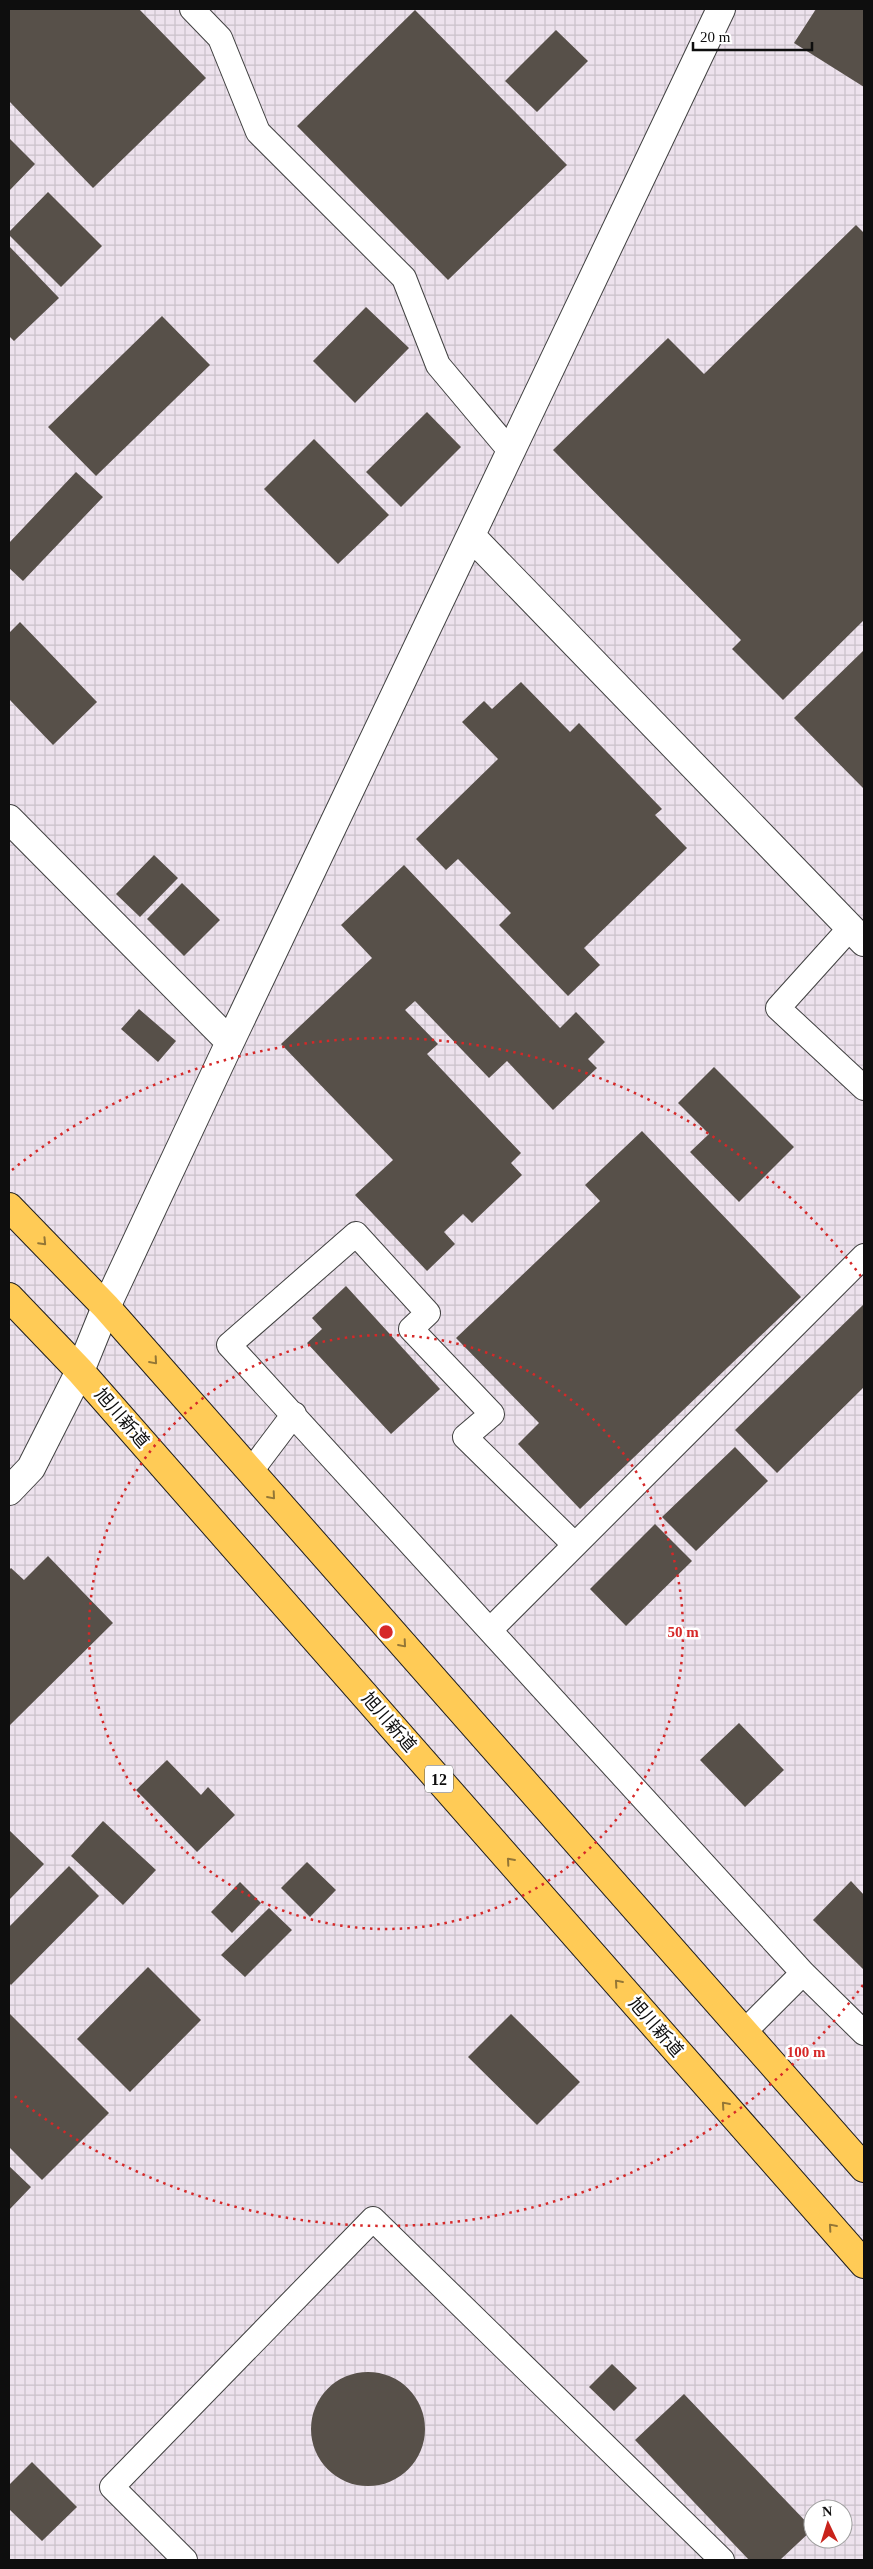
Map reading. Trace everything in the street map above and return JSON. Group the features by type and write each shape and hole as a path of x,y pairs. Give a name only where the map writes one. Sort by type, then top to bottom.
{"highway":[{"path":"9,1207 106,1307 864,2168"},
{"name":"旭川新道","path":"9,1297 80,1371 864,2264"}],"street":[{"path":"9,1491 31,1468 80,1371 106,1307 230,1042 721,9"},
{"path":"471,536 858,934"},
{"path":"9,819 230,1042"}],"lane":[{"path":"192,9 220,38 258,132 404,278 438,365 511,452"},
{"path":"858,934 778,1008 864,1088"},
{"path":"575,1545 465,1437 492,1414 411,1329 428,1313 356,1234 229,1345 804,1973 864,2033"},
{"path":"490,1630 864,1256"},
{"path":"251,1471 294,1414"},
{"path":"744,2032 804,1973"},
{"path":"185,2560 112,2487 373,2219 722,2560"}],"shaded area":[{"path":"9,9 864,9 864,2560 9,2560"}],"building":[{"path":"9,9 139,9 206,78 93,188 9,101"},
{"path":"816,9 864,9 864,87 794,43"},
{"path":"415,10 567,165 448,280 297,126"},
{"path":"556,30 588,61 537,112 505,81"},
{"path":"9,138 35,164 9,191"},
{"path":"48,192 102,246 61,287 9,235 9,232"},
{"path":"856,225 864,233 864,620 783,700 732,649 741,640 553,450 668,338 704,374"},
{"path":"9,246 59,298 14,341 9,336"},
{"path":"366,307 409,348 355,403 313,361"},
{"path":"162,316 210,365 96,476 48,427"},
{"path":"427,412 461,447 401,507 366,472"},
{"path":"314,439 389,515 338,564 264,489"},
{"path":"76,472 103,497 23,581 9,568 9,543"},
{"path":"20,622 97,702 53,745 9,699 9,633"},
{"path":"864,650 864,789 794,718"},
{"path":"521,682 570,732 579,723 662,809 655,815 687,848 584,948 600,965 568,996 499,925 511,913 458,859 446,870 416,839 498,759 462,722 484,701 492,709"},
{"path":"154,855 178,878 140,917 116,894"},
{"path":"404,865 560,1028 576,1012 605,1042 588,1059 597,1068 553,1110 507,1061 489,1078 415,1001 405,1010 438,1044 427,1054 521,1153 511,1163 522,1175 472,1223 463,1214 444,1232 455,1244 427,1271 355,1195 393,1160 281,1044 372,958 341,925"},
{"path":"182,883 220,920 184,956 147,919"},
{"path":"139,1009 176,1041 158,1062 121,1029"},
{"path":"714,1067 794,1147 739,1202 690,1152 709,1134 678,1103"},
{"path":"642,1131 801,1297 580,1509 518,1444 539,1423 456,1338 600,1201 585,1185"},
{"path":"346,1286 440,1389 391,1434 307,1343 322,1329 312,1318"},
{"path":"864,1304 864,1387 777,1473 735,1430"},
{"path":"735,1447 768,1481 696,1551 662,1517"},
{"path":"655,1524 692,1561 626,1626 590,1589"},
{"path":"48,1556 113,1623 9,1726 9,1570 11,1568 24,1580"},
{"path":"739,1723 784,1770 745,1807 700,1760"},
{"path":"167,1760 201,1795 208,1787 235,1815 197,1852 136,1790"},
{"path":"103,1821 156,1870 123,1905 71,1856"},
{"path":"9,1830 44,1864 9,1900"},
{"path":"307,1862 336,1890 310,1917 281,1888"},
{"path":"69,1866 99,1896 11,1985 9,1983 9,1927"},
{"path":"851,1881 864,1895 864,1970 813,1920"},
{"path":"240,1882 261,1903 232,1933 211,1912"},
{"path":"269,1908 292,1930 245,1977 221,1955"},
{"path":"148,1967 201,2020 130,2092 77,2039"},
{"path":"9,2013 109,2113 42,2180 9,2147"},
{"path":"511,2014 580,2082 537,2125 468,2057"},
{"path":"9,2166 31,2187 9,2210"},
{"path":"612,2364 637,2388 614,2411 589,2387"},
{"path":"368,2372 390,2376 408,2389 421,2407 425,2429 421,2451 408,2469 390,2482 368,2486 346,2482 328,2469 315,2451 311,2429 315,2407 328,2389 346,2376"},
{"path":"684,2394 803,2519 803,2538 780,2560 749,2560 635,2440"},
{"path":"32,2462 77,2507 42,2541 9,2509 9,2485"}]}
